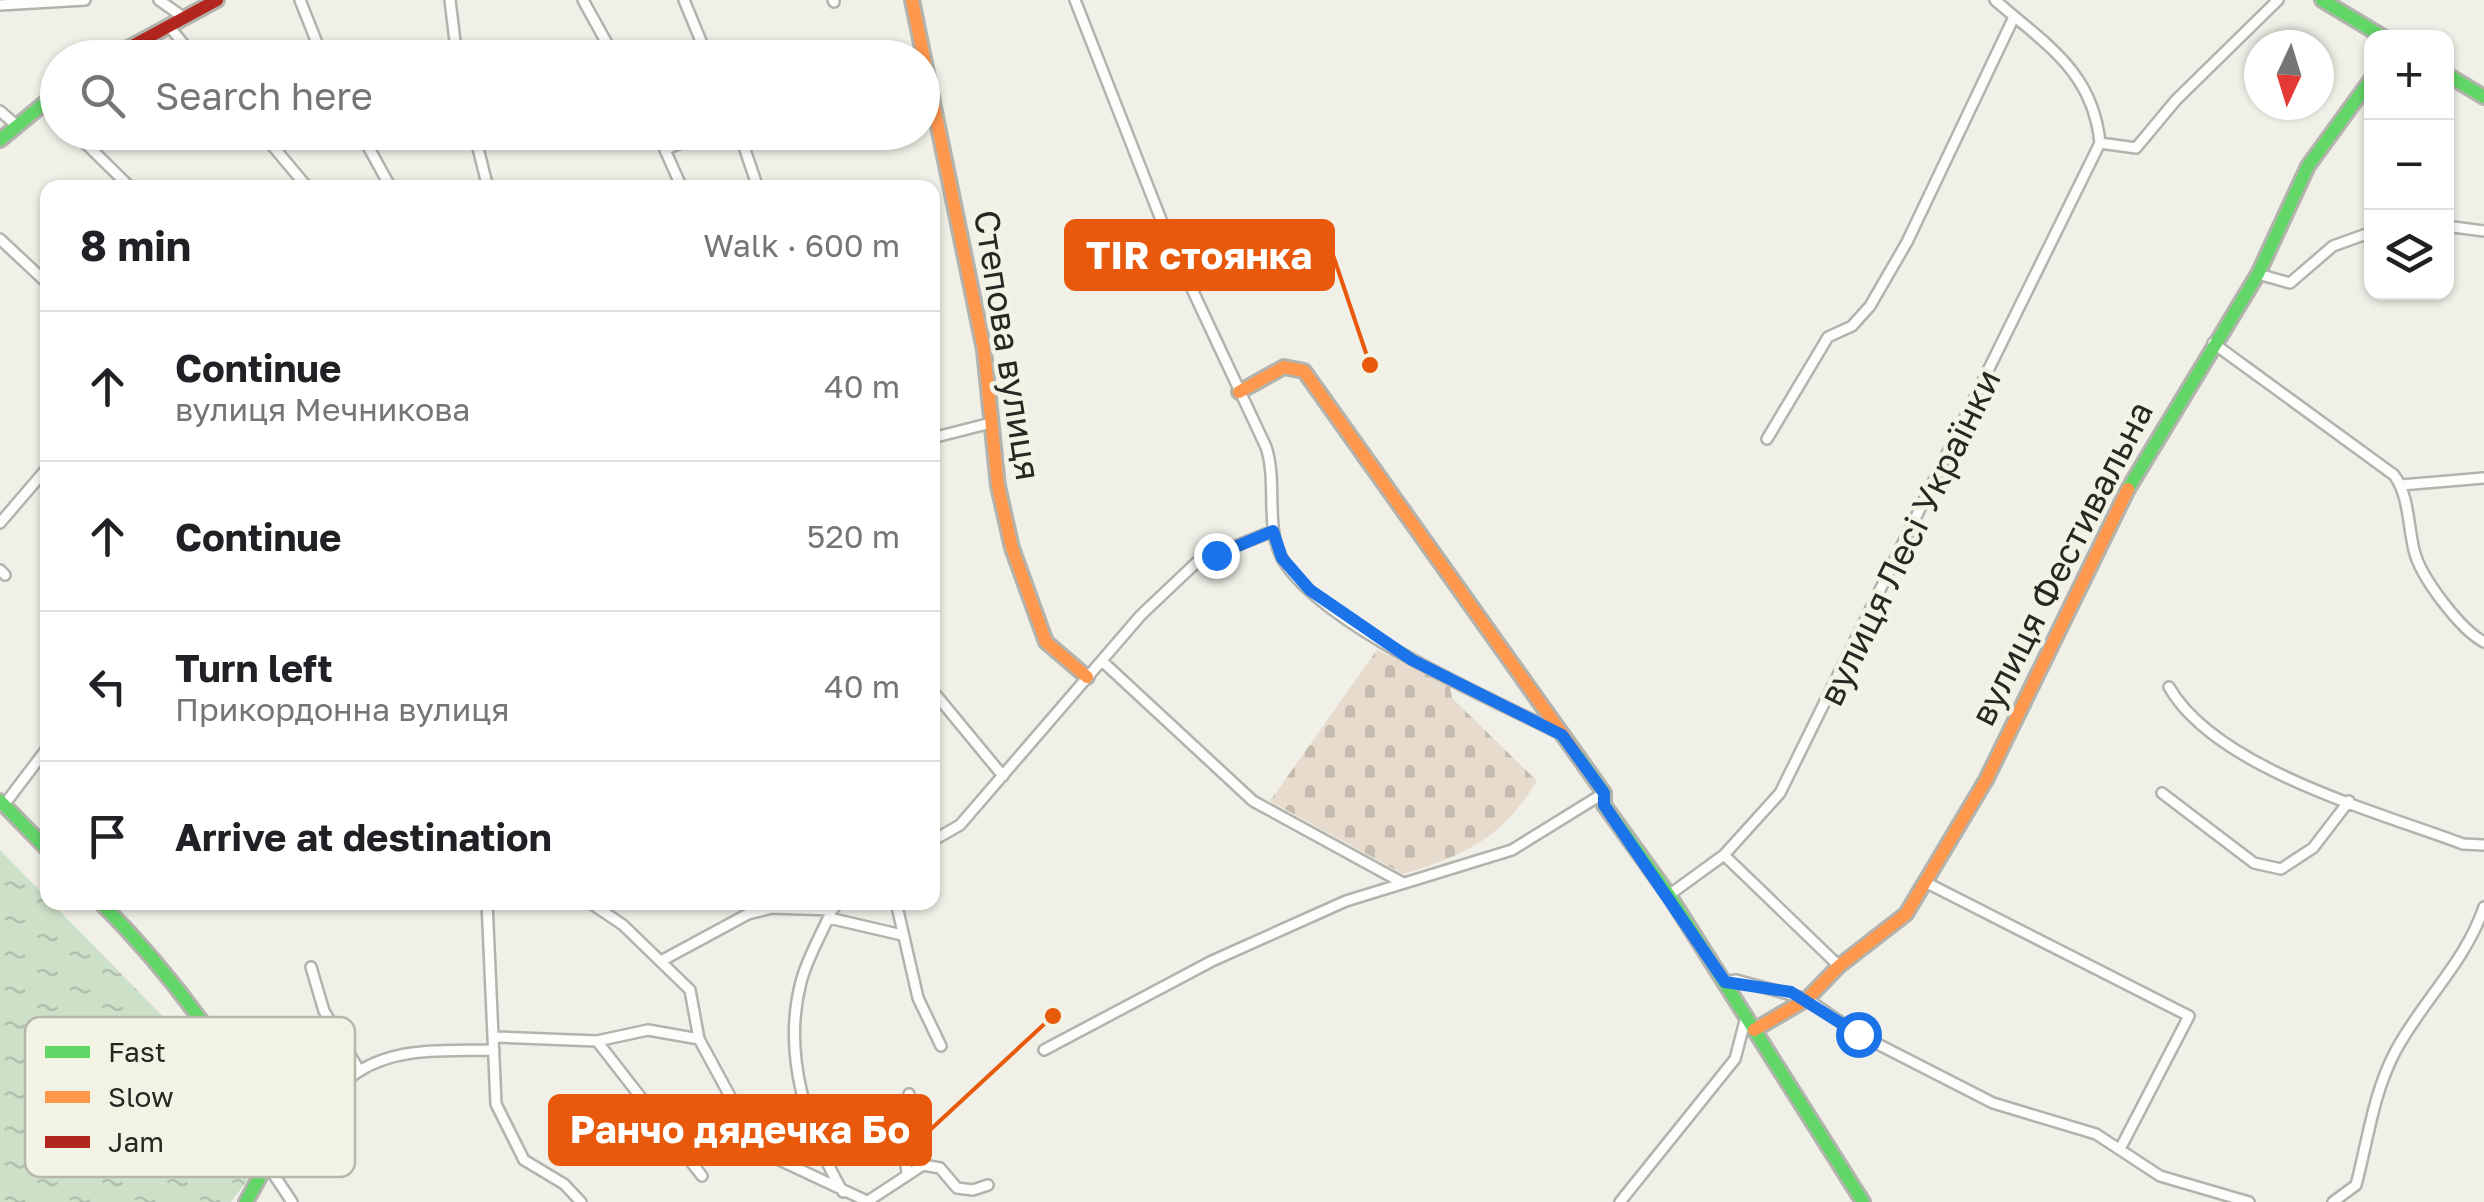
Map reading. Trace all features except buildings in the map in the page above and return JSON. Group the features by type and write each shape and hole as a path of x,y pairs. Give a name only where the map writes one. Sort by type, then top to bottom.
{"main road":[{"path":"142,40 217,0"},
{"name":"Степова вулиця","path":"912,0 920,40"},
{"path":"2322,0 2372,30"},
{"path":"2454,79 2484,97"},
{"name":"вулиця Фестивальна","path":"1750,1026 1807,999 1839,966 1906,914 1928,882 1986,780 2142,461 2258,274 2308,166 2364,89"},
{"path":"0,140 40,105"},
{"name":"Степова вулиця","path":"940,135 981,332 1001,501 1038,628 1064,662 1087,678"},
{"path":"1239,392 1284,367 1304,371 1604,793 1604,805 1669,895 1863,1202"},
{"path":"2,803 40,842"},
{"path":"108,910 166,967 200,1017"},
{"path":"246,1202 261,1177"}],"street":[{"path":"0,4 85,0"},
{"path":"159,0 183,17"},
{"path":"300,0 316,40"},
{"path":"450,0 455,40"},
{"path":"582,0 605,40"},
{"path":"684,0 701,40"},
{"path":"1075,0 1169,240 1271,462 1273,531 1282,558 1293,572 1372,636 1562,735"},
{"path":"1995,0 2062,57 2090,94 2100,143 2136,148 2176,100 2278,0"},
{"path":"1767,439 1828,337 1852,326 1870,306 1908,242 2014,17"},
{"path":"168,25 180,40"},
{"path":"0,111 16,125"},
{"name":"вулиця Лесі Українки","path":"1669,895 1724,856 1780,794 2100,143"},
{"path":"92,150 123,180"},
{"path":"275,150 301,180"},
{"path":"370,150 387,180"},
{"path":"478,150 486,180"},
{"path":"666,150 679,180"},
{"path":"745,150 755,180"},
{"path":"2454,227 2484,231"},
{"path":"2258,274 2290,283 2333,246 2364,235"},
{"path":"0,240 40,277"},
{"path":"2212,343 2401,485 2484,478"},
{"path":"940,436 991,423"},
{"path":"0,523 40,477"},
{"path":"2401,485 2414,555 2467,633 2484,642"},
{"path":"940,836 960,825 1141,614 1198,561 1273,531"},
{"path":"1102,661 1253,801 1403,883"},
{"path":"2169,687 2207,728 2272,772 2463,844 2484,845"},
{"path":"940,700 1003,776"},
{"path":"2,803 40,760"},
{"path":"35,768 40,769"},
{"path":"1044,1050 1212,961 1346,901 1512,850 1604,793"},
{"path":"2162,794 2254,863 2281,869 2313,848 2349,801"},
{"path":"1724,856 1839,966"},
{"path":"1928,882 2189,1016 2120,1149"},
{"path":"2332,1202 2356,1184 2366,1128 2396,1050 2444,985 2484,907"},
{"path":"488,910 486,944 496,1037 496,1104 508,1136 524,1160 564,1184 581,1202"},
{"path":"601,910 623,925 692,995 698,1039 762,1146 790,1168 869,1202 907,1173 932,1164 957,1188 972,1190 988,1184"},
{"path":"660,961 758,910"},
{"path":"843,1192 803,1105 797,1046 801,982 833,910 902,935"},
{"path":"897,910 918,998 941,1046"},
{"path":"311,967 328,1017"},
{"path":"1725,982 1736,980 1807,999 1858,1034 1992,1104 2068,1124 2120,1149 2160,1176 2249,1202"},
{"path":"1620,1202 1735,1059 1750,1026"},
{"path":"496,1037 596,1041 648,1030 698,1039"},
{"path":"596,1041 702,1176"},
{"path":"355,1074 415,1052 494,1050"},
{"path":"355,1062 360,1070"},
{"path":"907,1173 902,1132 909,1094"},
{"path":"275,1177 292,1202"}],"green space":[{"path":"1377,650 1449,683 1452,698 1537,781 1510,817 1480,842 1445,860 1403,874 1270,801"}],"water":[{"path":"0,850 40,891 40,910 59,910 164,1017 25,1017 25,1177 250,1177 231,1202 0,1202"}],"traffic: fast":[{"path":"2322,0 2372,30"},
{"path":"2454,79 2484,97"},
{"path":"2128,489 2258,274 2308,166 2364,89"},
{"path":"0,140 40,107"},
{"path":"1577,755 1604,793 1604,805 1669,895 1863,1202"},
{"path":"0,801 40,842"},
{"path":"107,910 198,1017"},
{"path":"246,1202 260,1177"}],"traffic: slow":[{"path":"912,0 920,40"},
{"path":"940,136 984,350 998,486 1012,548 1046,642 1087,677"},
{"path":"1239,392 1284,367 1304,371 1577,755"},
{"path":"1754,1030 1807,999 1839,966 1906,914 1986,780 2128,489"}],"traffic: jam":[{"path":"143,40 217,0"}],"place":[{"name":"TIR стоянка","path":"1370,365"},
{"name":"Ранчо дядечка Бо","path":"1053,1016"}],"route":[{"path":"1216,555 1273,531 1282,558 1293,572 1310,590 1372,636 1562,735 1604,793 1604,805 1725,982 1736,980 1791,992 1836,1016 1858,1034"}]}
